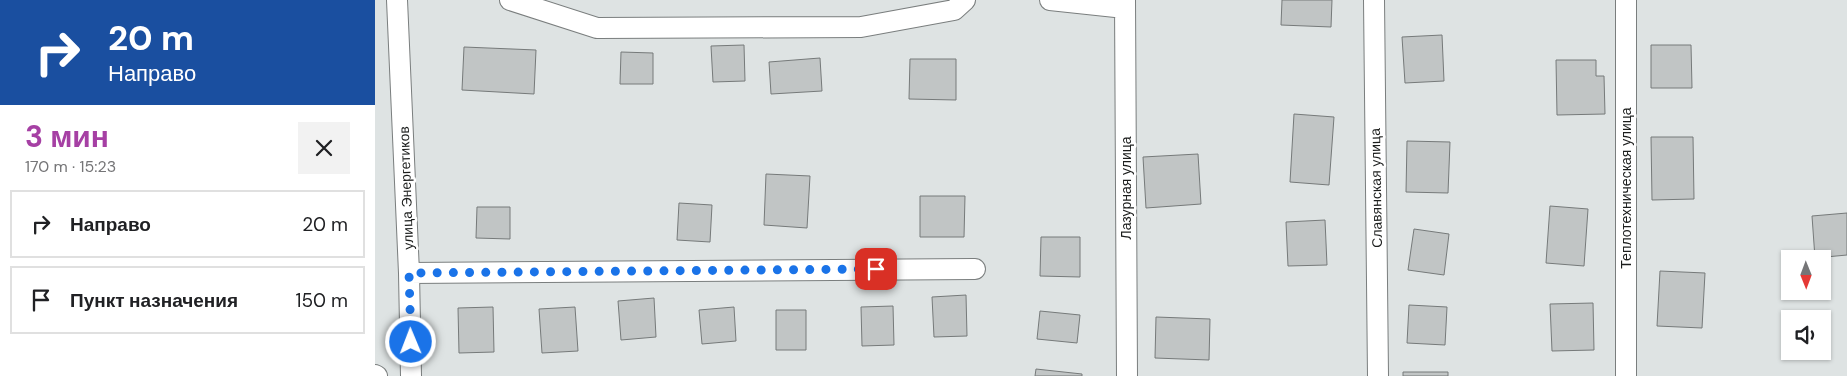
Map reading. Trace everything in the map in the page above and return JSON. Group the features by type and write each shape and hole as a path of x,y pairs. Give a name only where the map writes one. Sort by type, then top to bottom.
{"street":[{"name":"улица Энергетиков","path":"397,0 409,273 411,376"},
{"path":"510,0 597,28 861,27 954,10 965,0"},
{"path":"1050,0 1125,4"},
{"name":"Славянская улица","path":"1374,0 1378,376"},
{"name":"Теплотехническая улица","path":"1626,0 1626,376"},
{"name":"Лазурная улица","path":"1125,4 1127,376"},
{"path":"409,273 975,269"}],"building":[{"path":"1282,0 1332,0 1331,27 1281,25"},
{"path":"1442,35 1444,81 1405,83 1402,37"},
{"path":"744,45 745,81 713,82 711,46"},
{"path":"1651,45 1691,45 1692,88 1651,88"},
{"path":"464,47 536,50 534,94 462,90"},
{"path":"621,52 653,53 653,84 620,84"},
{"path":"820,58 822,91 771,94 769,62"},
{"path":"910,59 956,59 956,100 909,99"},
{"path":"1556,60 1596,60 1596,76 1604,76 1605,114 1557,115"},
{"path":"1294,114 1334,117 1329,185 1290,182"},
{"path":"1651,137 1693,137 1694,199 1652,200"},
{"path":"1407,141 1450,142 1448,193 1406,192"},
{"path":"1198,154 1201,204 1146,208 1143,157"},
{"path":"766,174 810,176 807,228 764,225"},
{"path":"920,196 965,196 964,237 920,237"},
{"path":"679,203 712,205 710,242 677,240"},
{"path":"1550,206 1588,209 1584,266 1546,263"},
{"path":"477,207 510,207 510,239 476,238"},
{"path":"1847,213 1847,255 1831,256 1831,250 1814,250 1812,216"},
{"path":"1325,220 1327,265 1288,266 1286,222"},
{"path":"1414,229 1449,234 1444,275 1408,270"},
{"path":"1041,237 1080,237 1080,277 1040,276"},
{"path":"1660,271 1705,273 1702,328 1657,326"},
{"path":"966,295 967,336 934,337 932,297"},
{"path":"654,298 656,337 621,340 618,301"},
{"path":"1593,303 1594,350 1552,351 1550,304"},
{"path":"1409,305 1447,307 1445,345 1407,343"},
{"path":"893,306 894,345 862,346 861,307"},
{"path":"493,307 494,352 459,353 458,308"},
{"path":"575,307 578,351 542,353 539,309"},
{"path":"734,307 736,341 702,344 699,310"},
{"path":"776,310 806,310 806,350 776,350"},
{"path":"1040,311 1080,315 1077,343 1037,339"},
{"path":"1156,317 1210,319 1209,360 1155,358"},
{"path":"1036,369 1082,374 1082,376 1035,376"},
{"path":"1403,372 1448,372 1448,376 1403,376"}],"route":[{"path":"411,342 409,273 876,269"}]}
